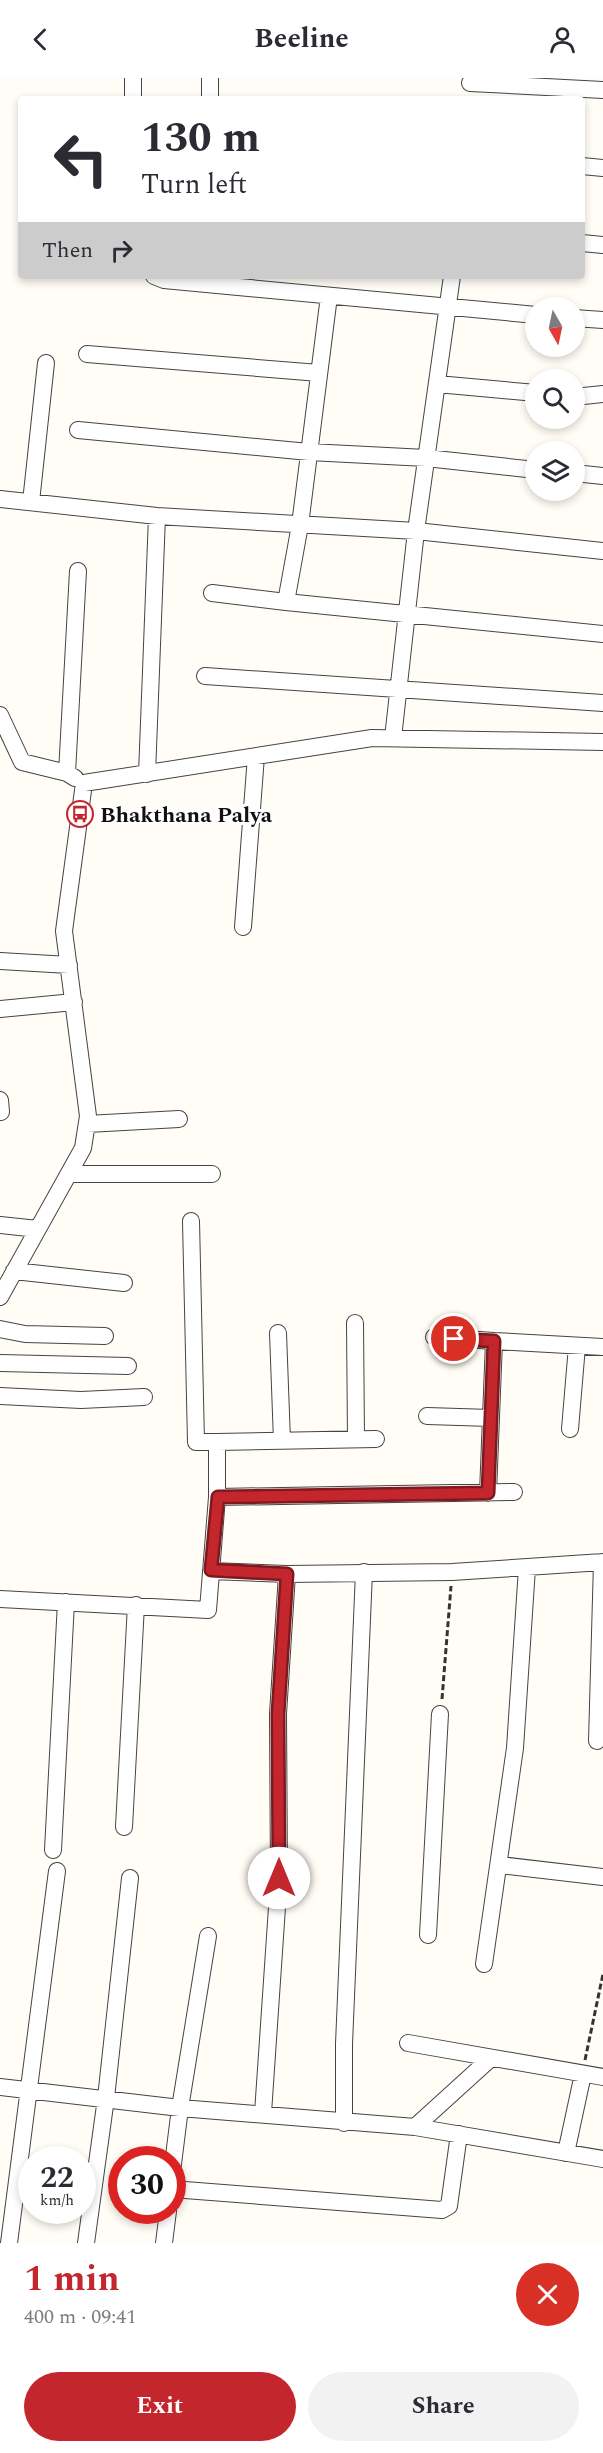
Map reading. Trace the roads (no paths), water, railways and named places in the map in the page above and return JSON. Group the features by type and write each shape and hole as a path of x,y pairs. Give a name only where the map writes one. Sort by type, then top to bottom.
{"street":[{"path":"133,96 134,78"},
{"path":"210,78 210,96"},
{"path":"470,86 549,83 603,90"},
{"path":"585,166 603,168"},
{"path":"585,243 603,245"},
{"path":"162,279 210,280 328,296 525,314"},
{"path":"393,738 416,531 452,279"},
{"path":"286,602 300,525 328,296"},
{"path":"585,319 603,320"},
{"path":"87,354 319,373"},
{"path":"31,502 46,363"},
{"path":"436,384 525,392"},
{"path":"585,396 603,394"},
{"path":"78,430 309,452 426,458 525,469"},
{"path":"585,475 603,476"},
{"path":"0,499 157,516 416,531 603,551"},
{"path":"147,774 157,516"},
{"path":"67,773 78,571"},
{"path":"212,593 603,634"},
{"path":"204,676 603,703"},
{"path":"0,715 22,762 67,773 84,783 372,738 603,741"},
{"path":"243,927 256,756"},
{"path":"0,1297 83,1148 87,1125 88,1116 64,931 84,783"},
{"path":"0,961 69,965"},
{"path":"0,1009 74,1002"},
{"path":"87,1125 179,1119"},
{"path":"69,1174 212,1174"},
{"path":"191,1221 196,1442 376,1438"},
{"path":"0,1225 38,1228"},
{"path":"14,1271 124,1284"},
{"path":"355,1323 356,1439"},
{"path":"0,1329 26,1334 105,1336"},
{"path":"278,1333 282,1441"},
{"path":"434,1337 603,1347"},
{"path":"488,1493 494,1341"},
{"path":"570,1429 577,1346"},
{"path":"0,1363 128,1366"},
{"path":"0,1396 81,1400 144,1397"},
{"path":"427,1416 491,1418"},
{"path":"0,1599 208,1610 218,1497 217,1442"},
{"path":"218,1497 514,1492"},
{"path":"211,1570 287,1574 452,1572 602,1562 597,1741"},
{"path":"484,1964 515,1748 527,1568"},
{"path":"344,2122 344,2044 364,1572"},
{"path":"263,2113 279,1878 278,1714 287,1574"},
{"path":"53,1850 66,1602"},
{"path":"124,1827 136,1605"},
{"path":"428,1935 440,1714"},
{"path":"500,1865 603,1877"},
{"path":"9,2243 57,1871"},
{"path":"86,2243 106,2098 130,1878"},
{"path":"175,2146 208,1936"},
{"path":"408,2043 603,2077"},
{"path":"415,2127 491,2058"},
{"path":"566,2153 582,2074"},
{"path":"0,2087 180,2108 415,2127 603,2159"},
{"path":"186,2191 442,2210 449,2206 459,2134"},
{"path":"164,2243 166,2224"}],"place":[{"name":"Bhakthana Palya","path":"80,814"}]}
